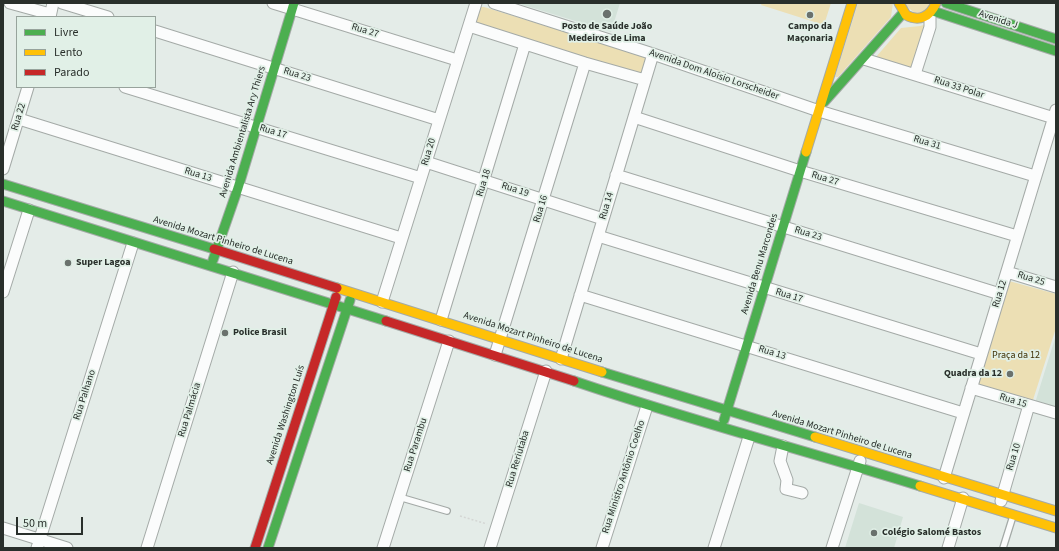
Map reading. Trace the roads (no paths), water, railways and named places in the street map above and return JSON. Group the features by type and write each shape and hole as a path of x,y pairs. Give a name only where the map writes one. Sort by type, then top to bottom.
{"main road":[{"name":"Avenida Benu Marcondes","path":"721,428 852,3"},
{"path":"899,3 903,13 908,17 919,19 933,10"},
{"name":"Avenida J","path":"946,3 1056,39"},
{"name":"Avenida Ambientalista Ary Thiers","path":"211,266 238,188 273,68 293,6"},
{"name":"Avenida J","path":"933,10 1056,51"},
{"name":"Avenida Benu Marcondes","path":"820,108 903,13"},
{"name":"Avenida Mozart Pinheiro de Lucena","path":"3,184 500,338 561,359 863,453 1056,511"},
{"path":"3,201 233,272 347,310 546,371 647,406 749,437 963,498 1056,528"},
{"name":"Avenida Washington Luís","path":"255,548 338,289"},
{"path":"268,548 353,293"},
{"path":"278,477 290,481"}],"street":[{"path":"10,3 50,16 53,3"},
{"path":"62,3 105,16"},
{"name":"Rua 27","path":"273,3 293,6 457,60"},
{"name":"Rua 20","path":"382,302 476,3"},
{"name":"Avenida Dom Aloísio Lorscheider","path":"494,3 820,108"},
{"path":"915,74 930,27 933,10"},
{"path":"469,26 585,63 645,80"},
{"name":"Rua 23","path":"156,31 439,120"},
{"name":"Rua 18","path":"441,320 525,44"},
{"name":"Rua 14","path":"561,359 652,54"},
{"name":"Rua 33 Polar","path":"864,58 1055,114"},
{"name":"Rua 16","path":"495,355 585,63"},
{"name":"Rua 22","path":"3,169 28,88"},
{"name":"Rua 17","path":"128,88 421,178"},
{"name":"Rua 31","path":"820,108 1035,176"},
{"name":"Rua 12","path":"944,478 1055,114"},
{"name":"Rua 27","path":"634,117 800,172 1017,236"},
{"name":"Rua 13","path":"19,119 401,238"},
{"name":"Rua 19","path":"426,162 603,219"},
{"name":"Rua 23","path":"616,175 1000,294"},
{"path":"3,292 29,210"},
{"name":"Rua 17","path":"598,236 981,354"},
{"name":"Rua Palhano","path":"38,544 133,242"},
{"name":"Rua Palmácia","path":"147,548 233,272"},
{"name":"Rua 25","path":"1007,272 1056,287"},
{"name":"Rua 13","path":"580,295 747,345 963,413"},
{"name":"Rua Parambu","path":"383,548 449,341"},
{"name":"Rua Reriutaba","path":"490,548 546,371"},
{"name":"Rua 15","path":"971,388 1056,413"},
{"name":"Rua 10","path":"998,509 1029,405"},
{"name":"Rua Ministro Antônio Coelho","path":"602,548 647,406"},
{"path":"714,548 749,437"},
{"path":"783,446 780,461 787,480 786,488 802,493"},
{"path":"832,548 863,453"},
{"path":"948,548 963,498"},
{"path":"3,528 38,544 67,548"}],"lane":[{"path":"399,497 447,512"},
{"path":"1003,548 1013,514"}],"place":[{"name":"Posto de Saúde João Medeiros de Lima","path":"607,14"},
{"name":"Campo da Maçonaria","path":"810,15"},
{"name":"Super Lagoa","path":"68,263"},
{"name":"Police Brasil","path":"225,333"},
{"name":"Quadra da 12","path":"1010,374"},
{"name":"Colégio Salomé Bastos","path":"874,533"}],"park label":[{"name":"Praça da 12","path":"1016,356"}]}
